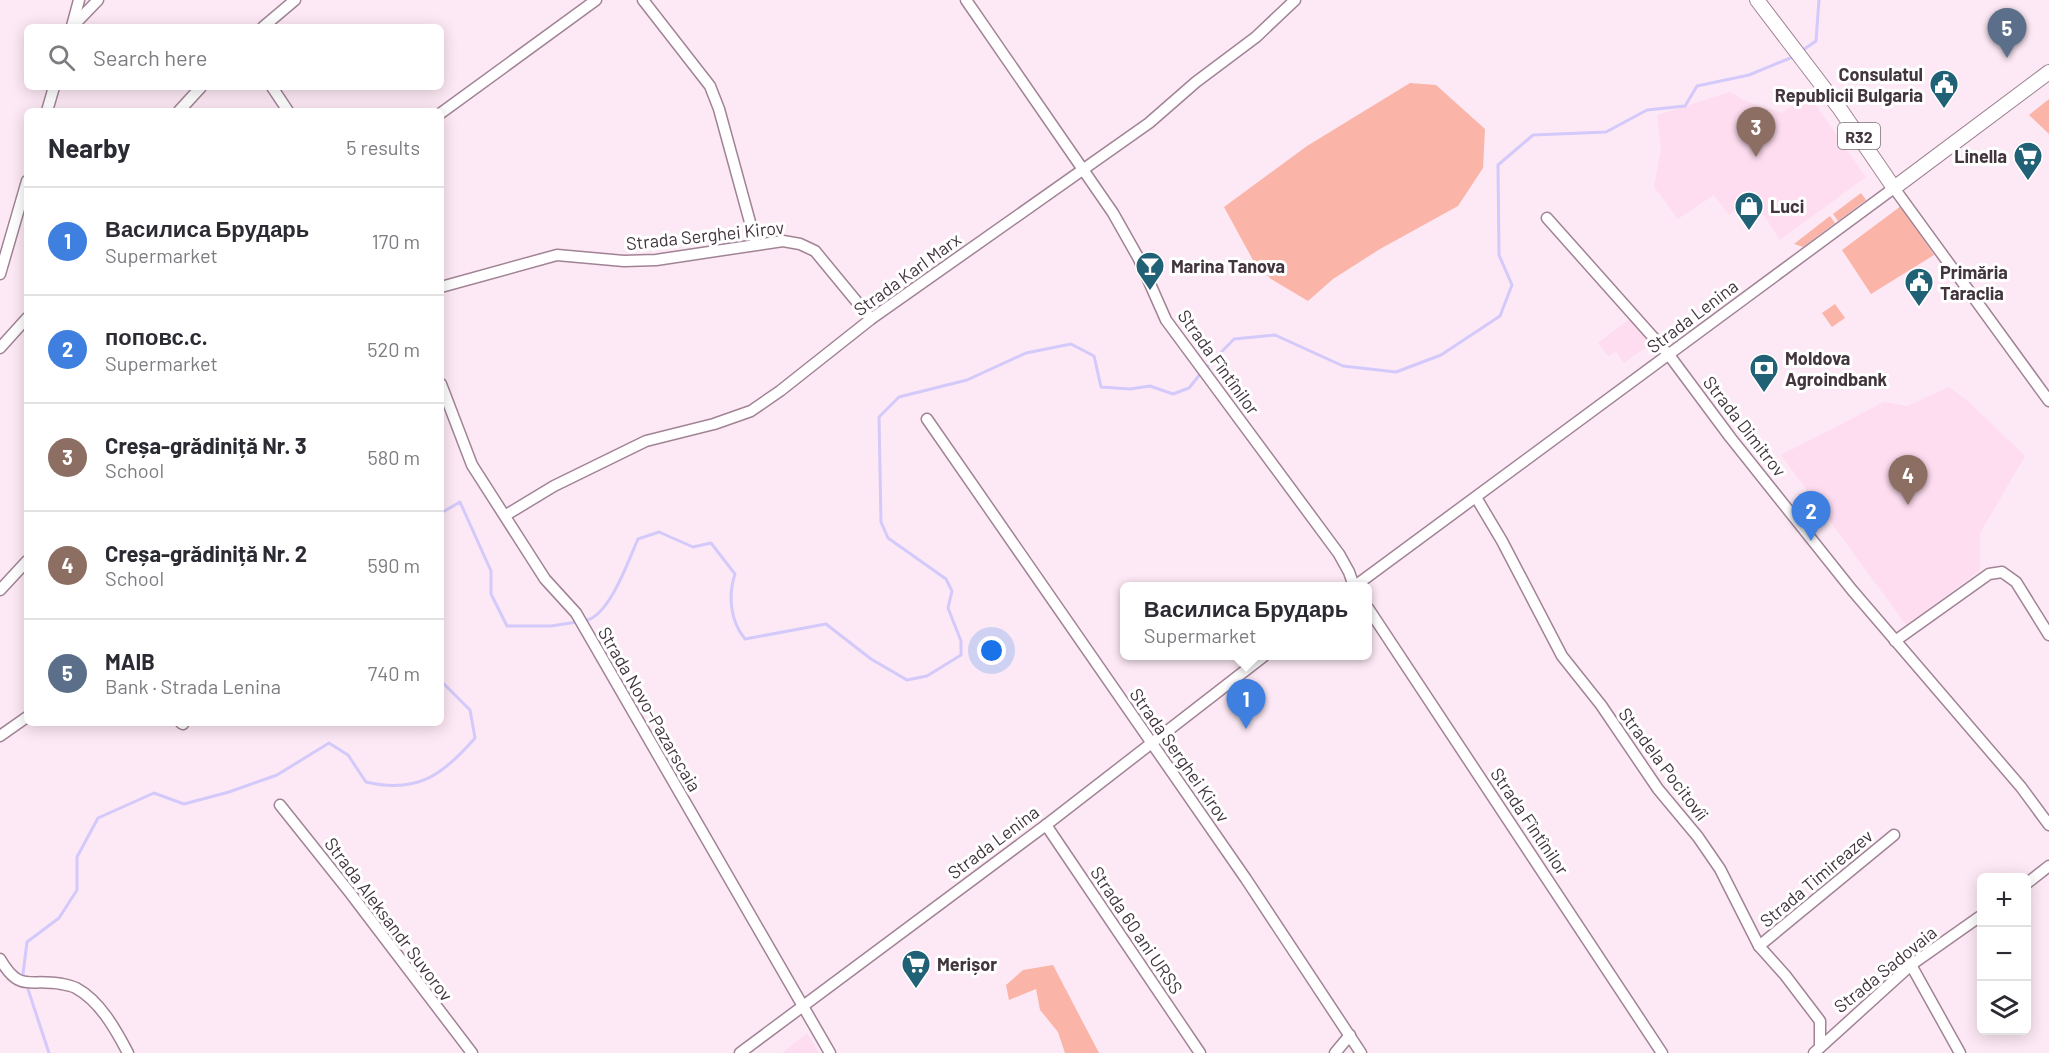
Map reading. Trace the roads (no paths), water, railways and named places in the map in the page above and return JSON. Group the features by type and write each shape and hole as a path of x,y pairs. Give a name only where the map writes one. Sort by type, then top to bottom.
{"main road":[{"name":"R32","path":"1757,0 1823,86 1894,188"},
{"name":"Strada Lenina","path":"1894,188 2049,72"}],"street":[{"path":"73,24 79,0"},
{"path":"75,24 98,0"},
{"path":"267,24 295,0"},
{"path":"444,111 596,0"},
{"path":"643,0 710,86 719,109 756,244"},
{"name":"Strada Fîntînilor","path":"966,0 1113,213 1134,250 1166,320 1339,554 1352,582"},
{"name":"Strada Karl Marx","path":"506,515 554,486 646,441 714,424 751,411 871,320 1083,172 1149,123 1196,82 1256,37 1295,0"},
{"path":"49,108 53,90"},
{"path":"182,108 198,90"},
{"path":"274,90 286,108"},
{"path":"1894,188 2049,401"},
{"name":"Strada Lenina","path":"1360,582 1477,499 1894,188"},
{"path":"0,274 24,192"},
{"name":"Strada Dimitrov","path":"1547,218 1581,253 1669,355 1730,436 1895,641 2021,787 2049,825"},
{"name":"Strada Serghei Kirov","path":"444,286 557,255 624,261 656,260 783,241 800,244 815,251 871,320"},
{"path":"0,348 24,321"},
{"name":"Strada Novo-Pazarscaia","path":"444,392 472,465 545,579 576,613 589,634 830,1053"},
{"name":"Strada Serghei Kirov","path":"927,419 1151,742 1361,1053"},
{"name":"Stradela Pocitovîi","path":"1477,499 1563,656 1601,705 1658,789 1698,837 1720,869 1759,946 1785,975 1820,1021 1817,1050"},
{"path":"0,590 24,564"},
{"path":"1895,641 1989,574 2002,572 2012,576 2049,635"},
{"name":"Strada Fîntînilor","path":"1372,614 1662,1053"},
{"name":"Strada Lenina","path":"740,1053 1046,825 1259,660"},
{"path":"0,736 24,719"},
{"name":"Strada Aleksandr Suvorov","path":"280,805 472,1053"},
{"name":"Strada 60 ani URSS","path":"1046,825 1200,1053"},
{"name":"Strada Timireazev","path":"1759,946 1894,835"},
{"path":"2031,880 2049,866"},
{"name":"Strada Sadovaia","path":"1817,1050 1911,964 1977,918"},
{"path":"0,958 10,976 22,983 42,981 75,987 98,1007 115,1029 128,1053"},
{"path":"1911,964 1960,1053"},
{"path":"1335,1053 1350,1035"}],"waterway":[{"path":"1800,52 1816,41 1819,0"},
{"path":"1206,368 1234,339 1275,335 1343,366 1396,372 1441,355 1500,316 1512,285 1499,255 1498,165 1533,135 1606,132 1647,110 1685,106 1697,86 1749,75 1795,56"},
{"path":"584,621 593,618 609,600 638,539 659,532 693,547 711,543 735,574 731,599 733,616 745,639 826,624 871,659 907,680 927,676 961,655 961,641 948,608 952,591 946,579 888,538 881,522 879,417 899,397 967,380 1026,353 1071,344 1094,356 1101,387 1130,389 1150,386 1173,394 1189,388 1201,373"},
{"path":"444,511 460,502 491,571 491,594 507,626 551,626 577,622"},
{"path":"49,1053 23,974 27,942 59,918 77,890 77,857 98,818 154,793 184,804 229,792 277,775 329,743 348,755 366,782 400,785 428,778 452,762 475,738 470,710 444,684"}],"place":[{"name":"MAIB","path":"2007,58"},
{"name":"Consulatul Republicii Bulgaria","path":"1944,110"},
{"name":"Creșa-grădiniță Nr. 3","path":"1756,157"},
{"name":"Linella","path":"2028,182"},
{"name":"Luci","path":"1749,232"},
{"name":"Marina Tanova","path":"1150,292"},
{"name":"Primăria Taraclia","path":"1919,308"},
{"name":"Moldova Agroindbank","path":"1764,394"},
{"name":"Creșa-grădiniță Nr. 2","path":"1908,505"},
{"name":"поповс.с.","path":"1811,541"},
{"name":"Василиса Брударь","path":"1246,729"},
{"name":"Merișor","path":"916,990"}]}
